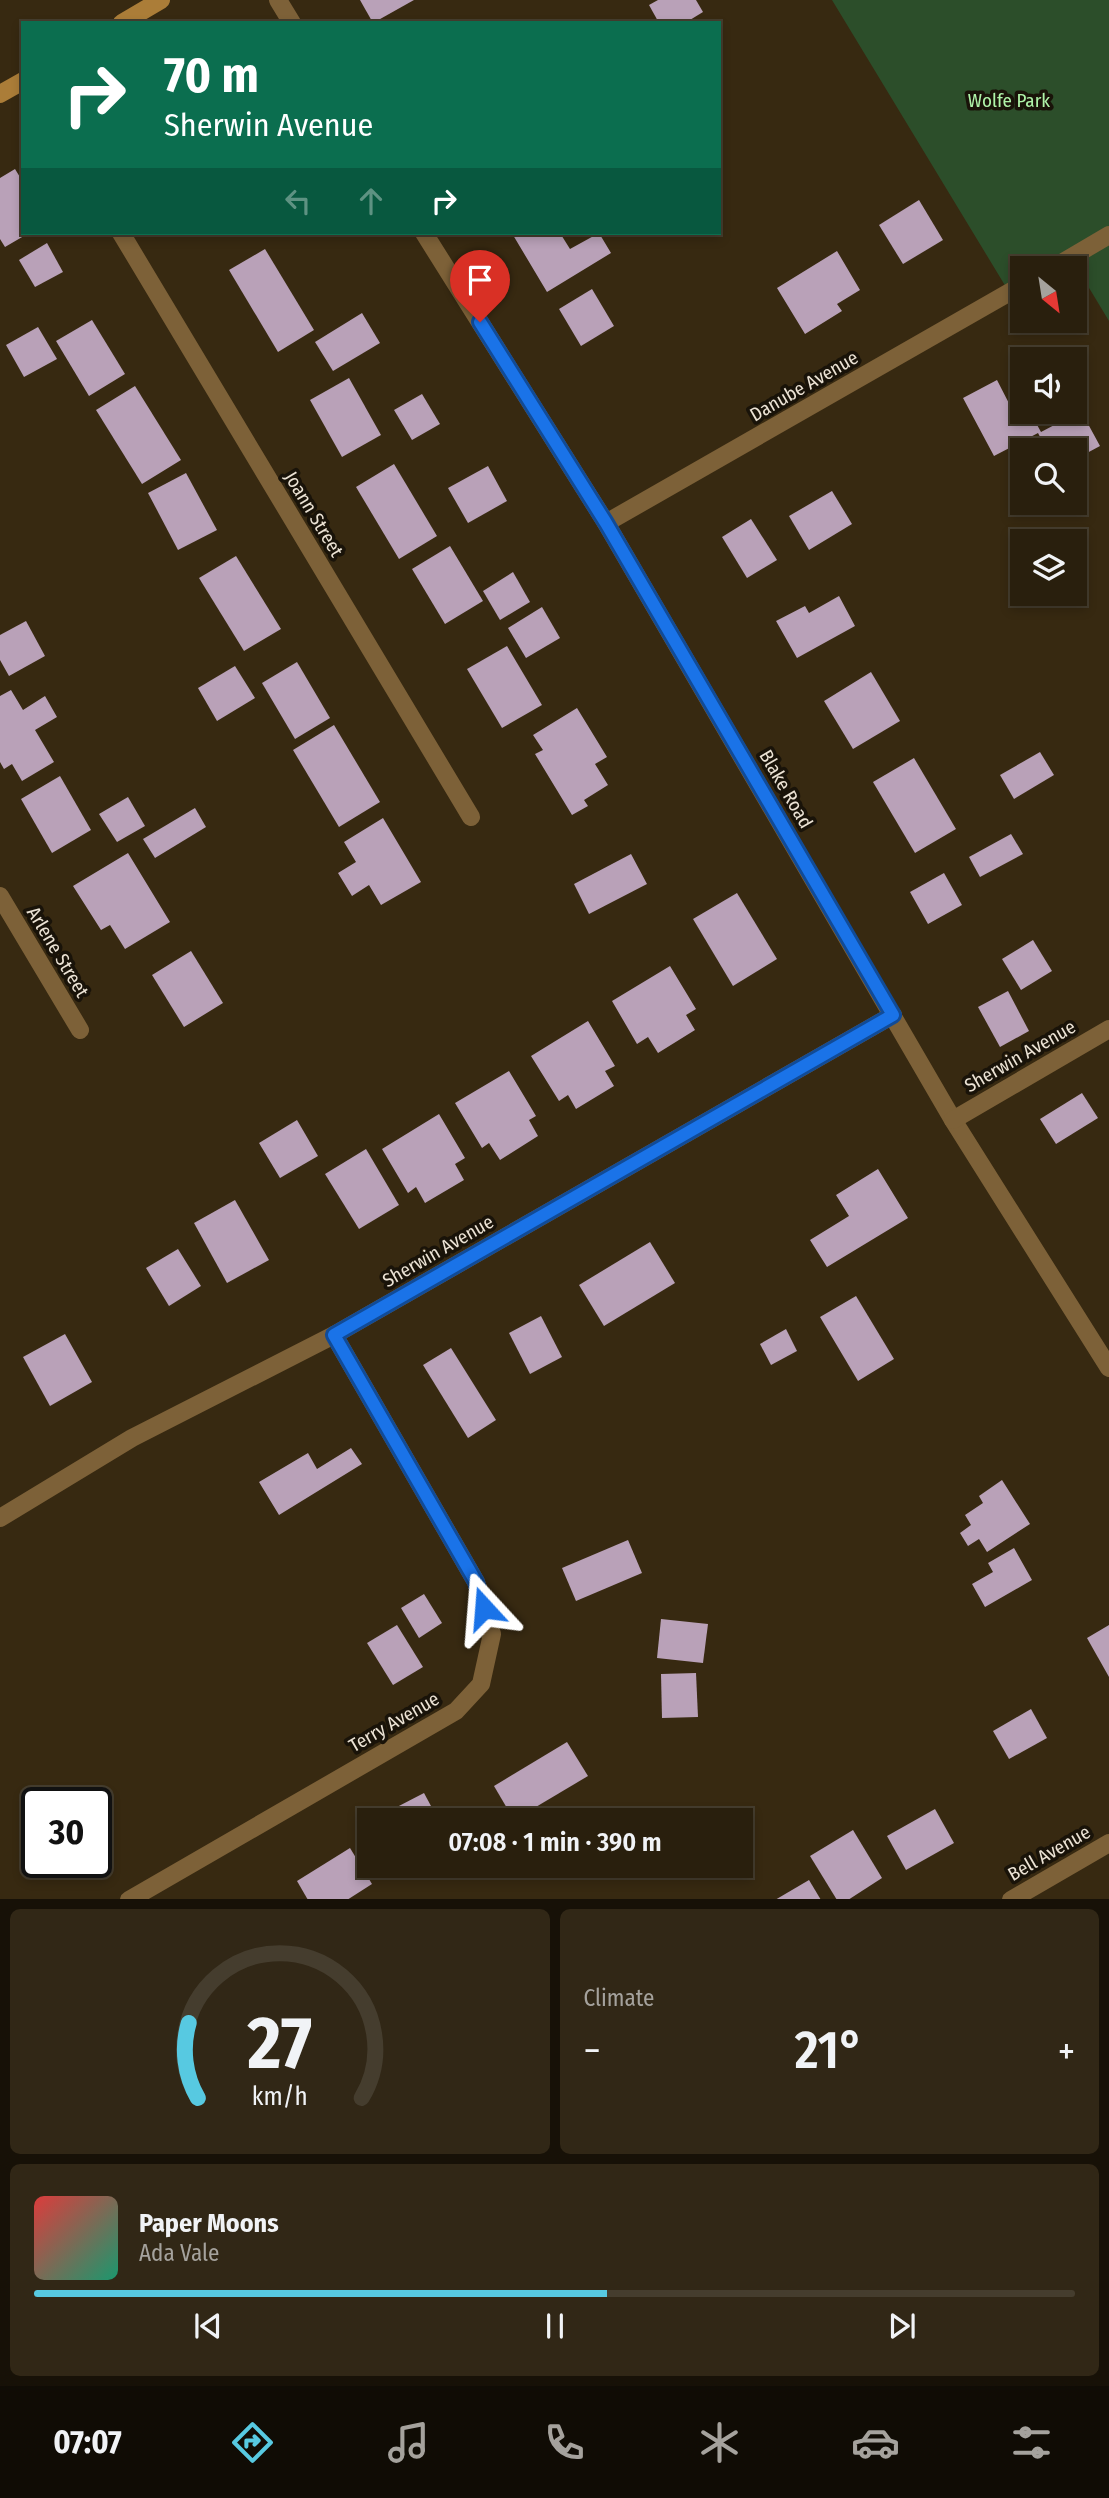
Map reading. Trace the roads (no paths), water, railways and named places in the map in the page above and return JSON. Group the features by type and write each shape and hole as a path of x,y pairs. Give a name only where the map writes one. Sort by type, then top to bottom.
{"street":[{"path":"125,21 161,0"},
{"path":"278,0 291,21"},
{"path":"0,94 21,82"},
{"name":"Joann Street","path":"122,235 471,817"},
{"name":"Blake Road","path":"425,235 606,523 953,1120 1109,1368"},
{"path":"1073,256 1109,235"},
{"name":"Danube Avenue","path":"606,523 1010,292"},
{"name":"Arlene Street","path":"0,895 80,1030"},
{"name":"Sherwin Avenue","path":"0,1518 132,1438 334,1335 893,1015"},
{"name":"Sherwin Avenue","path":"953,1120 1109,1029"},
{"name":"Terry Avenue","path":"129,1899 456,1711 481,1684 492,1634 476,1582 334,1335"},
{"name":"Bell Avenue","path":"1011,1899 1109,1843"}],"park label":[{"name":"Wolfe Park","path":"1009,100"}]}
